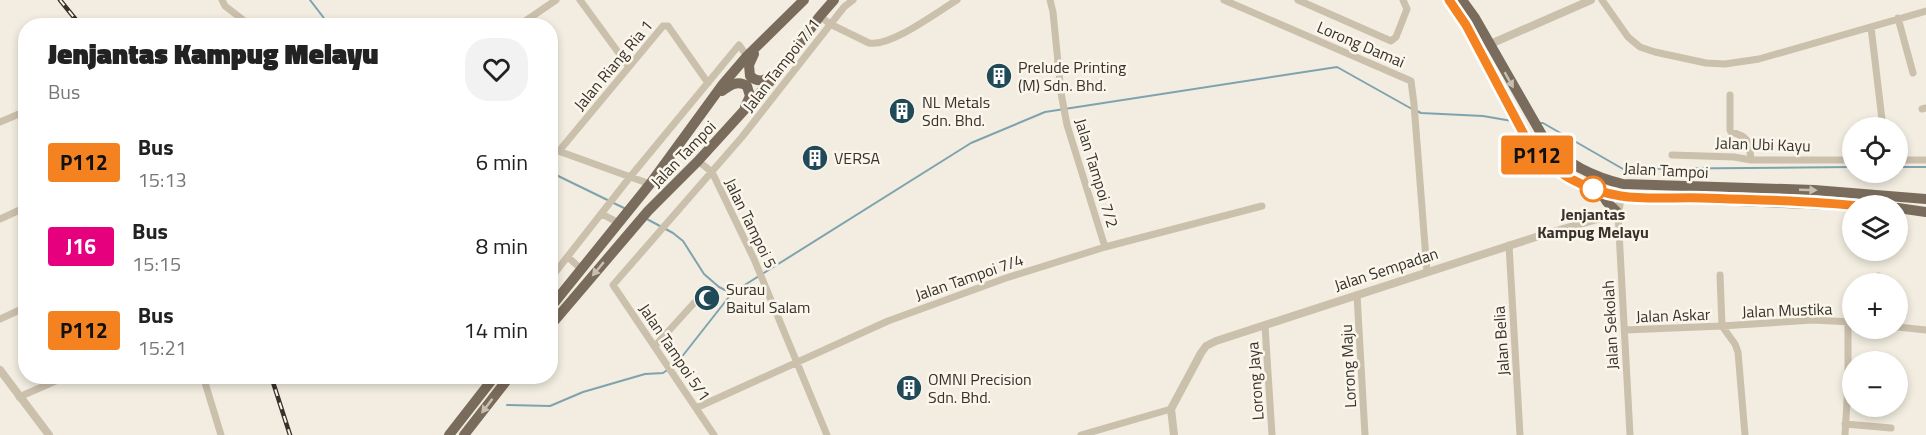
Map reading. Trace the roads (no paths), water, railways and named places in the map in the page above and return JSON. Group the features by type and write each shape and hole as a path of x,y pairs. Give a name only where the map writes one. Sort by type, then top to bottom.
{"main road":[{"name":"Jalan Tampoi","path":"558,298 650,184 747,56 804,0"},
{"name":"Jalan Tampoi","path":"558,317 648,211 698,161 785,65 834,0"},
{"name":"Jalan Tampoi","path":"1449,0 1466,25 1538,156 1580,184 1621,196 1714,198 1842,205"},
{"name":"Jalan Tampoi","path":"1462,0 1546,142 1558,155 1575,167 1600,178 1623,184 1814,190 1926,199"},
{"path":"762,41 749,65 750,76 757,81 762,81 785,65"},
{"path":"716,94 735,83 747,86 750,96 742,113"},
{"path":"1600,191 1618,213"},
{"path":"1908,209 1926,212"},
{"path":"449,435 489,384"},
{"path":"464,435 504,384"}],"street":[{"path":"222,0 225,6 241,18"},
{"path":"530,18 556,0"},
{"path":"580,0 629,67"},
{"name":"Jalan Tampoi 7/1","path":"613,285 712,172 830,24 853,0"},
{"path":"820,16 830,24 875,45 889,41 957,0"},
{"name":"Jalan Tampoi 7/2","path":"1050,0 1067,125 1105,247"},
{"name":"Lorong Damai","path":"1224,0 1408,79 1412,85 1414,104 1427,272"},
{"path":"1298,0 1390,40 1396,37 1407,9 1403,0"},
{"path":"1479,49 1590,0"},
{"path":"1602,0 1628,37 1640,47 1706,63 1725,64 1759,59 1926,10"},
{"path":"1898,18 1913,73"},
{"name":"Jalan Riang Ria 1","path":"559,151 665,25 708,82"},
{"path":"1871,27 1882,117"},
{"path":"558,269 630,177 739,45 747,56"},
{"path":"1730,95 1730,130 1744,135 1747,139 1751,160"},
{"path":"742,113 752,124"},
{"path":"0,122 18,114"},
{"path":"559,151 650,184"},
{"name":"Jalan Ubi Kayu","path":"1672,154 1751,160 1842,160"},
{"path":"1908,160 1926,159"},
{"name":"Jalan Tampoi 5","path":"698,161 712,172 758,268 827,435"},
{"path":"1618,213 1623,184"},
{"name":"Jalan Tampoi 7/4","path":"696,408 862,332 1006,278 1105,247 1262,206"},
{"path":"0,219 18,211"},
{"name":"Jalan Sempadan","path":"1172,409 1206,346 1216,340 1509,245 1618,213"},
{"name":"Jalan Sekolah","path":"1618,213 1630,435"},
{"path":"602,214 622,219"},
{"name":"Jalan Belia","path":"1509,245 1520,435"},
{"path":"568,257 581,269"},
{"name":"Jalan Askar","path":"1720,275 1722,326 1738,352 1745,435"},
{"name":"Jalan Tampoi 5/1","path":"613,285 714,435"},
{"name":"Lorong Maju","path":"1357,295 1365,435"},
{"path":"655,348 694,303"},
{"path":"0,319 18,311"},
{"name":"Jalan Mustika","path":"1722,326 1813,320 1842,322"},
{"name":"Lorong Jaya","path":"1264,326 1272,435"},
{"name":"Jalan Askar","path":"1625,330 1722,326"},
{"path":"1908,328 1926,330"},
{"path":"1845,435 1849,339"},
{"path":"0,370 50,435"},
{"path":"19,397 49,384"},
{"path":"205,384 221,435"},
{"path":"1081,435 1172,409 1173,435"},
{"path":"1845,424 1891,428"}],"waterway":[{"path":"310,0 324,18"},
{"path":"507,405 550,406 583,392 645,374 663,373 677,363 732,293 971,143 1045,112 1337,67 1412,109"},
{"path":"1417,111 1483,116 1512,121"},
{"path":"1539,123 1543,123 1623,169 1842,167"},
{"path":"1908,167 1926,167"},
{"path":"558,176 626,209"},
{"path":"645,218 683,241 704,274 719,287 731,293"}],"railway":[{"path":"60,0 75,18"},
{"path":"274,384 290,435"}],"place":[{"name":"Prelude Printing (M) Sdn. Bhd.","path":"999,76"},
{"name":"NL Metals Sdn. Bhd.","path":"902,111"},
{"name":"VERSA","path":"815,158"},
{"name":"Jenjantas Kampug Melayu","path":"1593,189"},
{"name":"Surau Baitul Salam","path":"707,298"},
{"name":"OMNI Precision Sdn. Bhd.","path":"909,388"}]}
